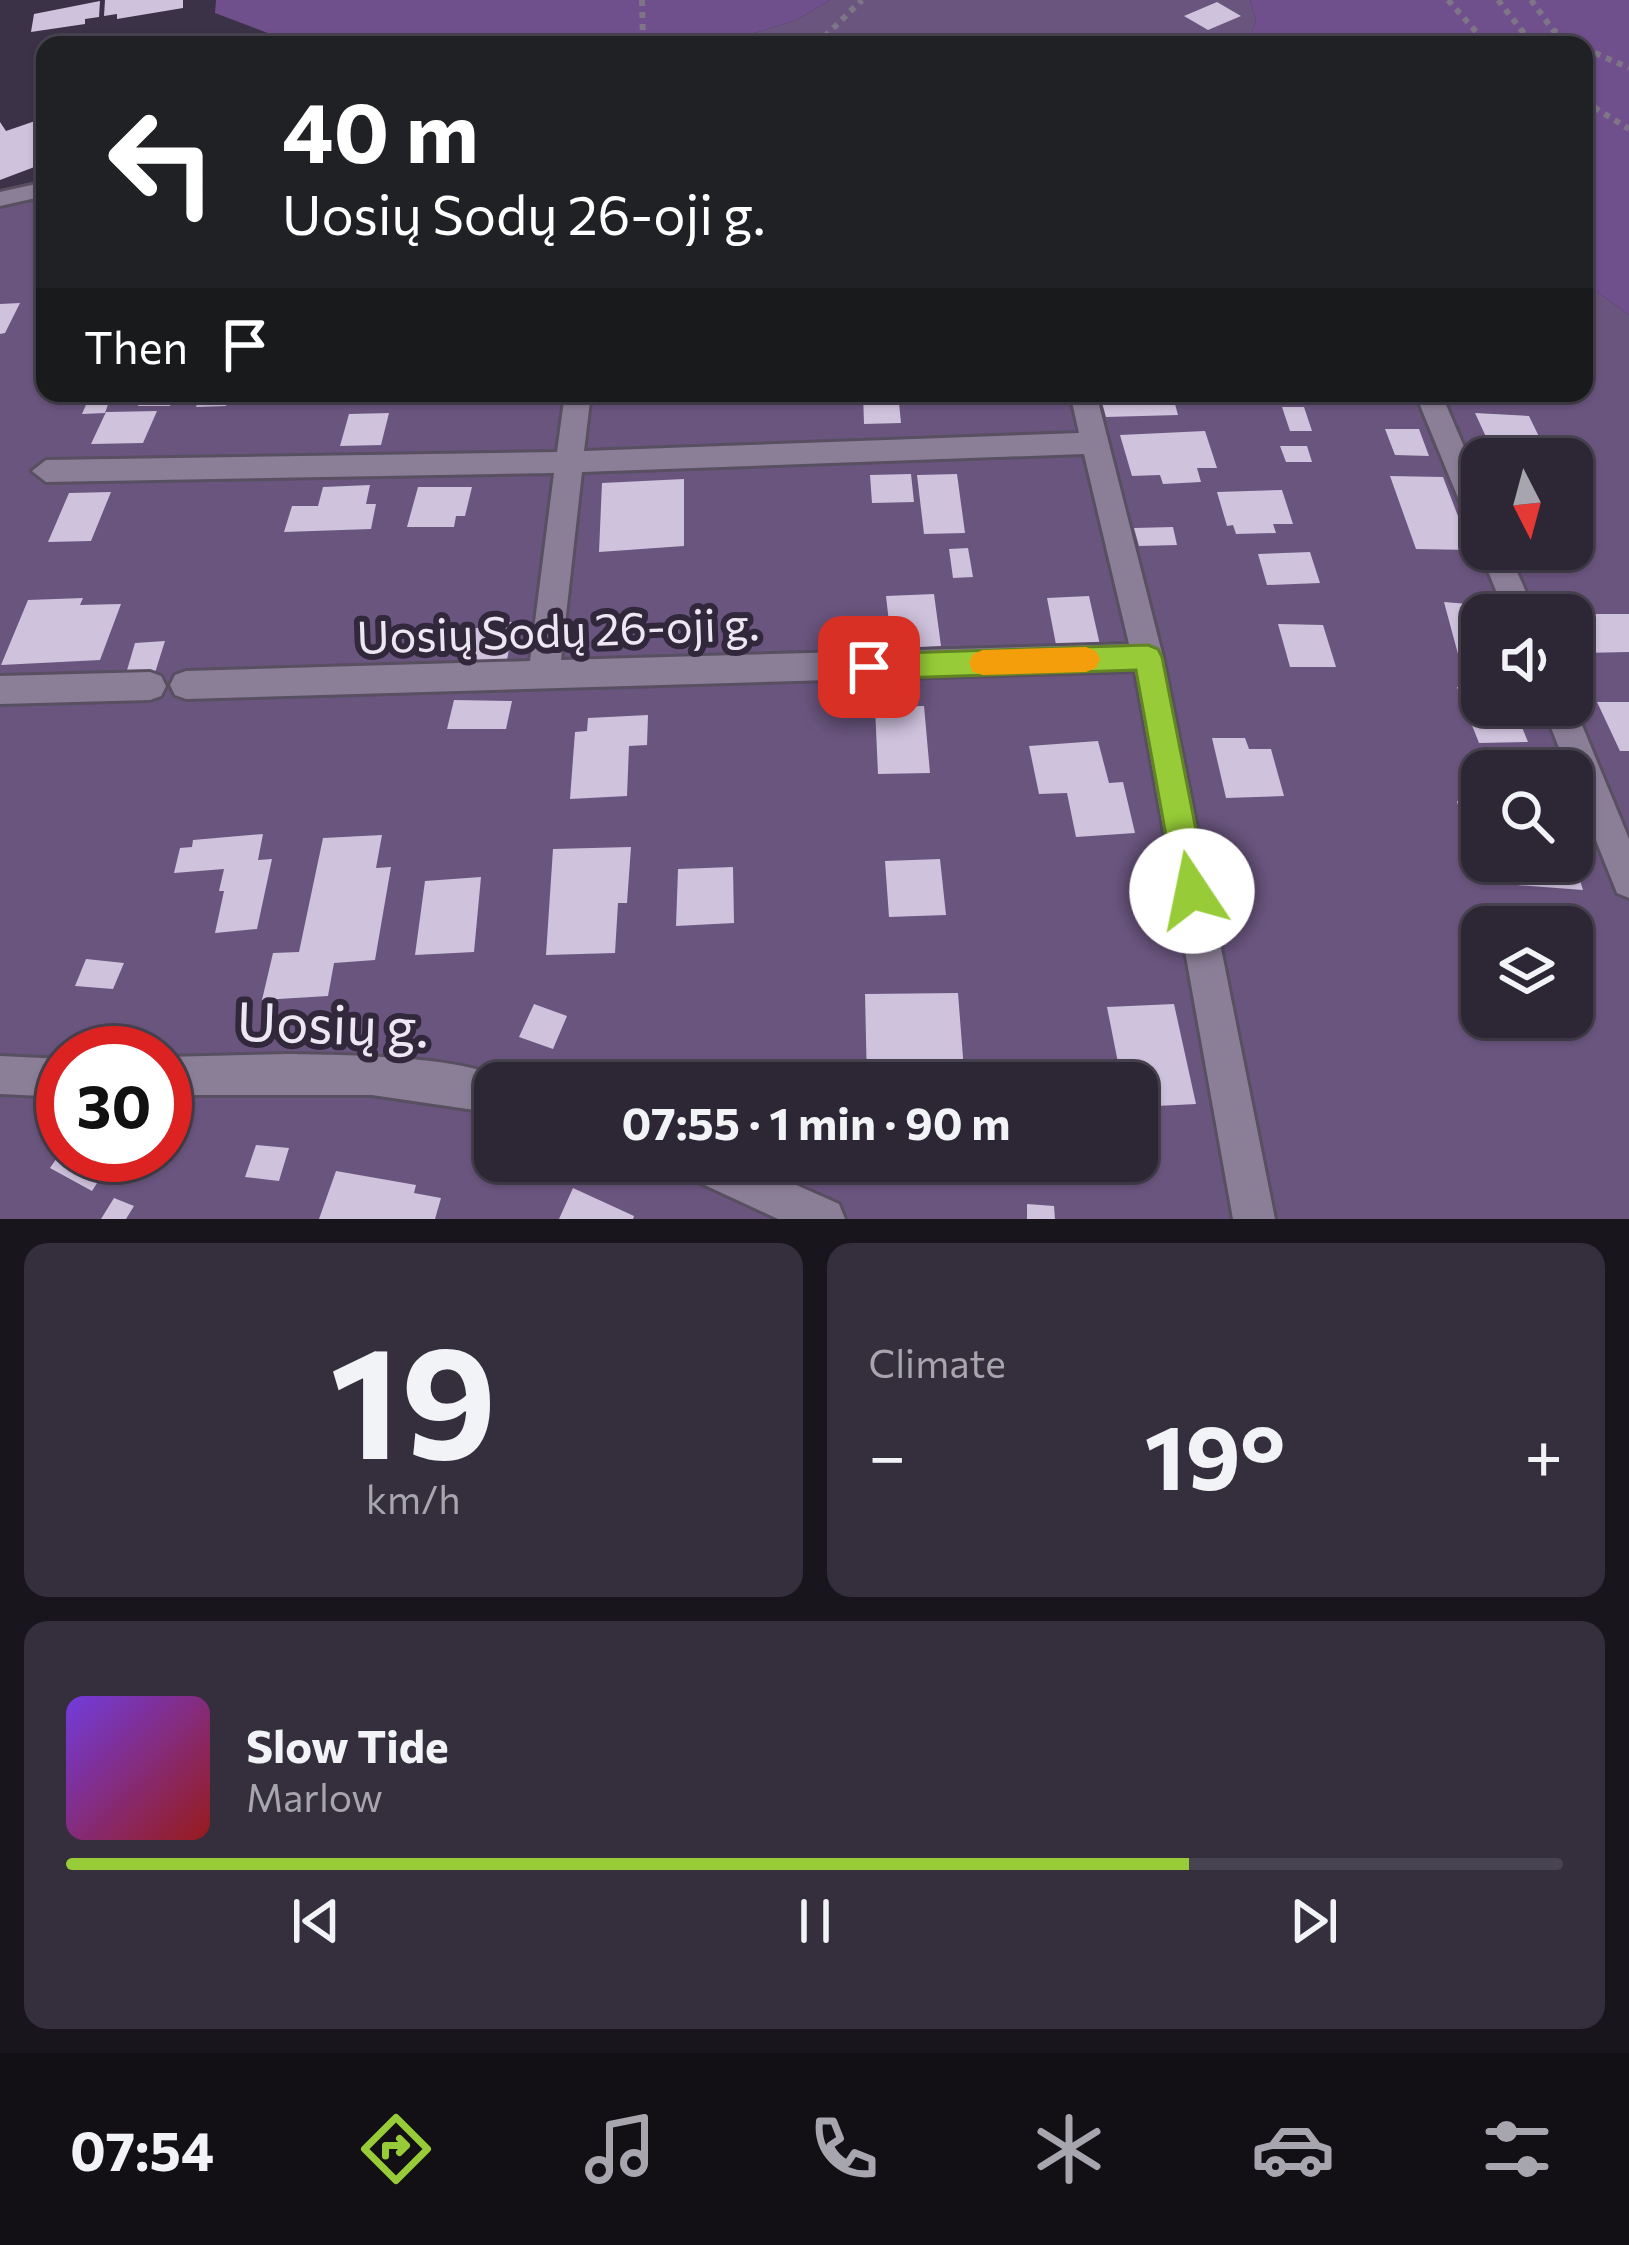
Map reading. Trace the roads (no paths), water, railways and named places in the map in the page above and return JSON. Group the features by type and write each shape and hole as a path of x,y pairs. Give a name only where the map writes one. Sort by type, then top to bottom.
{"street":[{"path":"0,199 36,191"},
{"path":"543,678 577,402"},
{"path":"1085,402 1148,657 1254,1219"},
{"path":"1432,402 1461,472"},
{"path":"46,471 569,462 1096,443"},
{"name":"Uosių Sodų 26-oji g.","path":"186,686 1148,657"},
{"path":"0,689 150,686"},
{"path":"1566,726 1629,881"},
{"name":"Uosių g.","path":"192,1075 324,1072 474,1089"},
{"path":"0,1075 36,1077"},
{"path":"743,1182 824,1219"}]}
